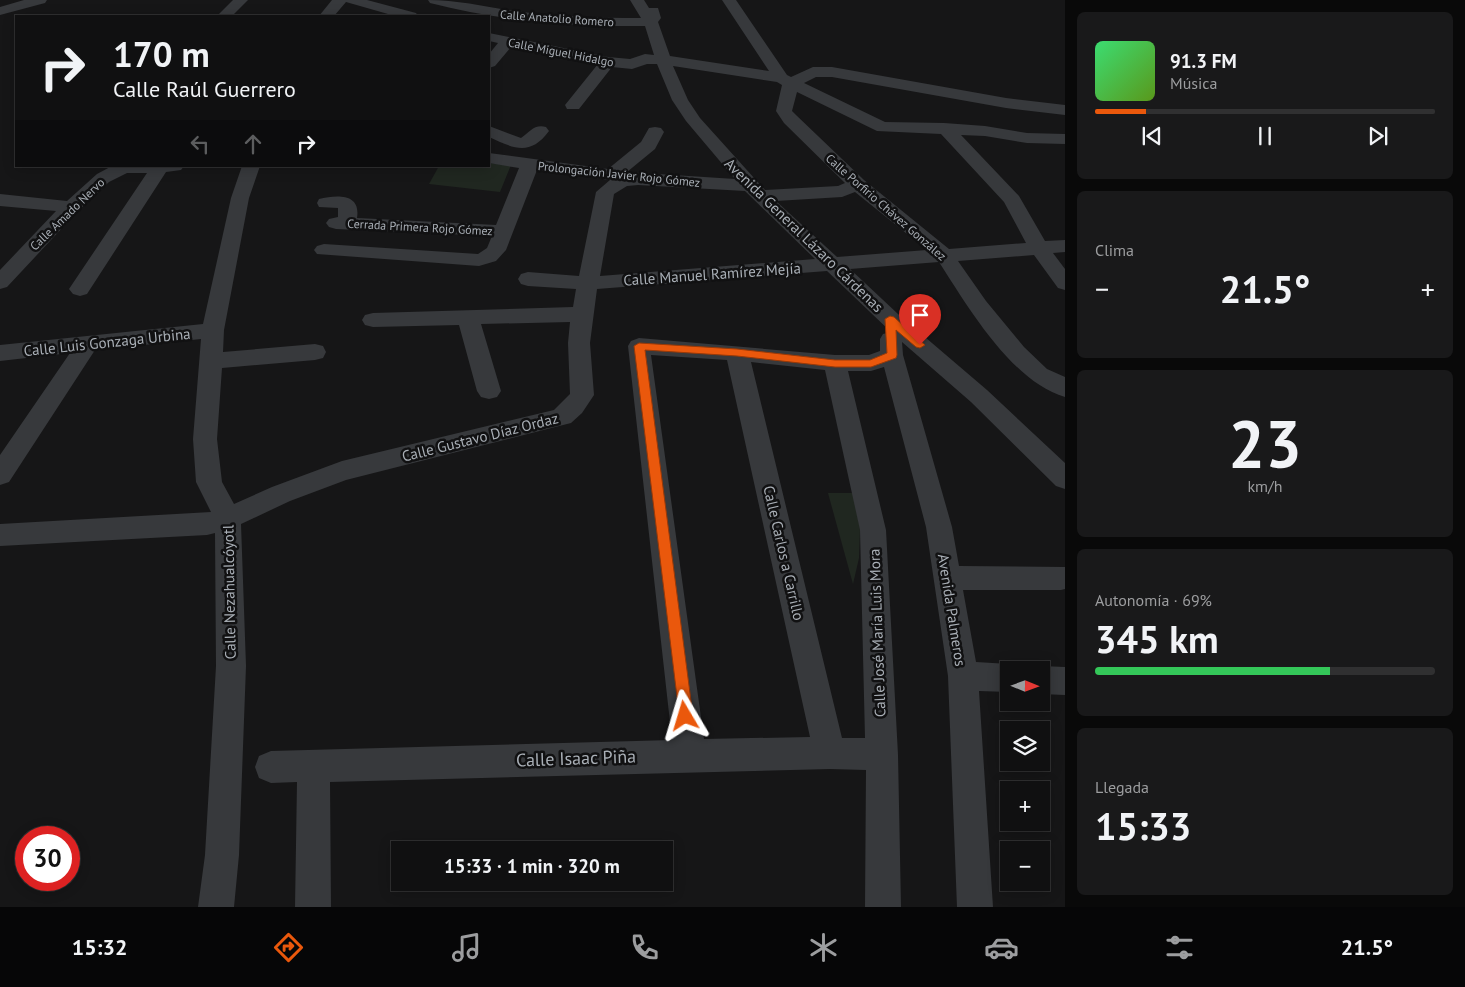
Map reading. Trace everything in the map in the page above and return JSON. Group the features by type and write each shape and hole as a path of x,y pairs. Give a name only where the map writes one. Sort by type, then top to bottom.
{"street":[{"path":"0,11 40,0"},
{"path":"225,15 241,0"},
{"path":"327,15 340,0"},
{"path":"351,0 406,15"},
{"name":"Calle Anatolio Romero","path":"436,0 473,10 517,17 598,23 651,22"},
{"name":"Avenida General Lázaro Cárdenas","path":"637,0 651,22 663,60 680,100 694,121 755,191 890,319 979,396 1065,479"},
{"name":"Avenida General Lázaro Cárdenas","path":"650,0 654,18 651,22"},
{"path":"729,0 786,80 819,98 883,127 944,128 985,131 1027,138 1065,139"},
{"name":"Calle Miguel Hidalgo","path":"490,37 608,62 632,64 645,59 663,60 786,80"},
{"path":"490,62 509,42"},
{"path":"573,105 608,62"},
{"path":"786,80 812,72 832,72 1006,103 1065,110"},
{"path":"786,80 784,105 819,98"},
{"name":"Calle Porfirio Chávez González","path":"784,105 784,111 790,119 857,184 944,255 978,306 1016,353 1039,375 1059,384 1065,389"},
{"path":"944,128 1012,200 1039,248 1065,284"},
{"path":"490,131 514,142 524,144 532,141 540,131"},
{"path":"614,174 649,145 655,132"},
{"name":"Prolongación Javier Rojo Gómez","path":"490,158 614,174 638,179 755,191 842,191 857,184"},
{"path":"324,250 479,260 489,257 496,250 530,164"},
{"path":"80,289 168,167"},
{"name":"Calle Amado Nervo","path":"0,282 71,207 103,178 115,171 127,168 168,167"},
{"name":"Calle Nezahualcóyotl","path":"216,907 222,855 231,666 228,518 209,482 205,439 213,330 240,198 251,167"},
{"name":"Calle Gustavo Díaz Ordaz","path":"0,534 207,524 228,518 281,494 342,471 562,418 574,407 582,395 579,343 582,314 605,192 615,184 626,180 638,179"},
{"path":"0,200 71,207"},
{"name":"Cerrada Primera Rojo Gómez","path":"326,202 342,202 347,205 349,211 342,223 504,231"},
{"name":"Calle Manuel Ramírez Mejía","path":"528,279 589,283 1065,246"},
{"path":"373,320 582,314"},
{"path":"468,318 489,391"},
{"name":"Avenida Palmeros","path":"890,319 892,355 939,527 963,676 975,907"},
{"name":"Calle Luis Gonzaga Urbina","path":"0,353 213,330"},
{"path":"0,475 87,345"},
{"path":"690,755 639,346 835,363 871,363 892,355"},
{"path":"210,361 315,352"},
{"name":"Calle Carlos a Carrillo","path":"737,353 830,753"},
{"name":"Calle José María Luis Mora","path":"835,363 873,530 882,755 883,907"},
{"path":"948,578 1061,578"},
{"path":"963,676 1000,678"},
{"path":"1050,680 1065,680"},
{"name":"Calle Isaac Piña","path":"270,767 690,755 830,753 882,755"},
{"path":"314,765 314,907"}],"shaded area":[{"path":"490,163 511,165 500,192 429,184 438,167 490,167"},
{"path":"828,493 853,493 860,529 859,558 853,584"}],"route":[{"path":"685,716 639,346 835,363 871,363 892,355 890,319 920,345"}]}
